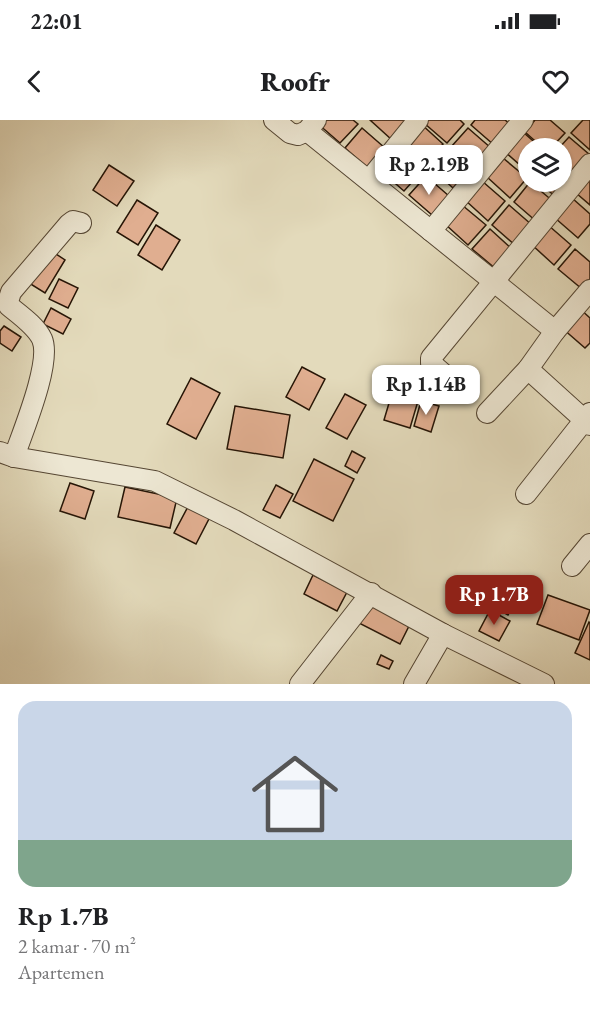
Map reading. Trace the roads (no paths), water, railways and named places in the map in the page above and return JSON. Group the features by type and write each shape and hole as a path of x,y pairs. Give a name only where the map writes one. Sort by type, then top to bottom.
{"street":[{"path":"274,120 298,135 311,126 369,180 555,332"},
{"path":"369,180 418,120"},
{"path":"432,231 523,120"},
{"path":"454,383 430,360 590,164"},
{"path":"81,223 77,221 69,224 11,292 9,298 9,306 31,325 41,337 44,348 42,372 7,454 155,481 234,520 444,634 544,684"},
{"path":"487,413 528,369 590,290"},
{"path":"526,494 588,419 528,369"},
{"path":"572,566 590,544"},
{"path":"300,684 371,593"},
{"path":"414,684 444,634"}]}
